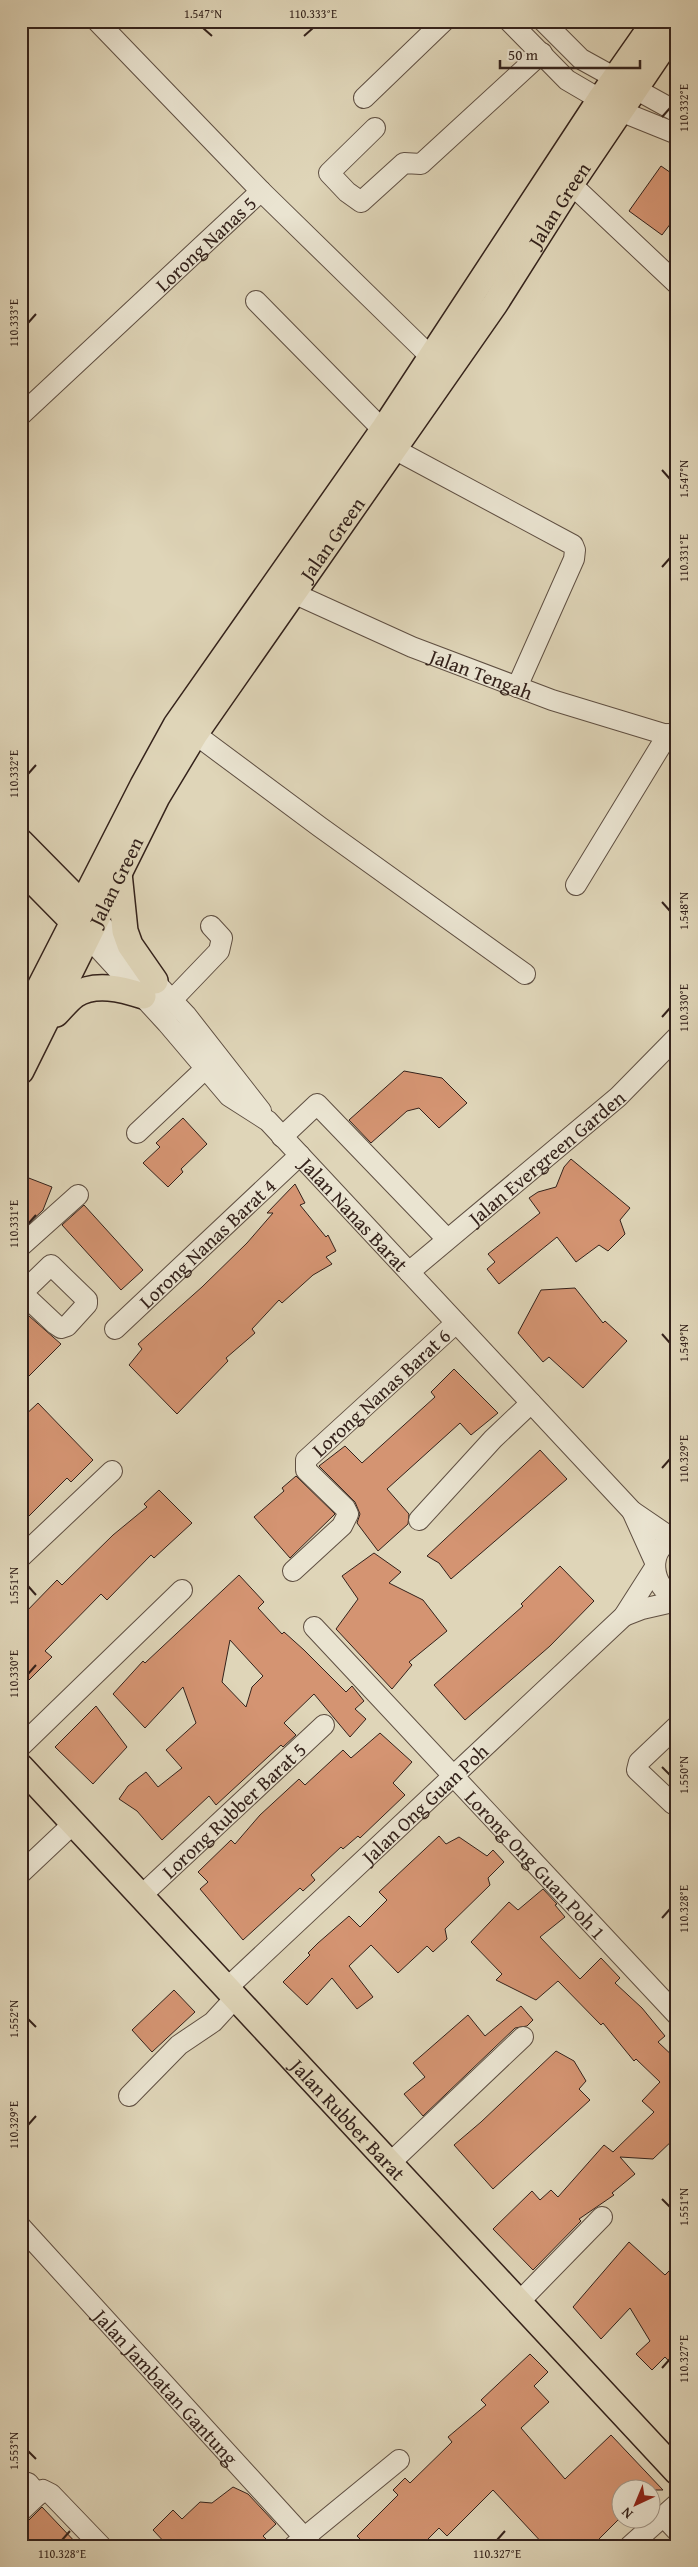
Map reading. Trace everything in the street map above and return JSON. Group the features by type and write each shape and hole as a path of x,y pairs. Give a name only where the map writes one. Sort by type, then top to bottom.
{"main road":[{"name":"Jalan Green","path":"625,84 655,21"},
{"name":"Jalan Green","path":"21,1024 85,921 119,871 157,797 195,734 293,593 388,439 431,357 625,84 677,27"},
{"name":"Jalan Green","path":"21,1071 46,1023 85,921 143,785 176,725 388,439 495,304 571,184 610,106"},
{"path":"21,842 85,921"},
{"path":"21,869 85,921"},
{"path":"46,1023 76,995 95,988 149,988 124,931 119,871"},
{"name":"Jalan Rubber Barat","path":"21,1767 677,2472"}],"street":[{"name":"Lorong Nanas 5","path":"21,415 261,191 97,21"},
{"path":"364,98 444,21"},
{"path":"509,21 567,80 610,106 677,134"},
{"path":"543,21 581,59 677,112"},
{"path":"375,128 329,173 361,202 404,164 421,164 542,54"},
{"path":"571,184 677,284"},
{"path":"261,191 431,357"},
{"path":"256,301 388,439 573,545 575,550 574,559 517,687"},
{"name":"Jalan Tengah","path":"293,593 412,646 517,687 552,700 672,736"},
{"path":"195,734 320,827 526,974"},
{"path":"576,885 672,736"},
{"path":"85,921 149,988 172,1000 240,1082 268,1121"},
{"path":"172,1000 219,951 222,938 211,926"},
{"name":"Jalan Nanas Barat","path":"149,988 206,1068 229,1096 268,1121 632,1511 675,1538"},
{"name":"Jalan Evergreen Garden","path":"408,1272 618,1097 677,1036"},
{"path":"137,1133 206,1068"},
{"path":"282,1137 317,1104 447,1239"},
{"name":"Lorong Nanas Barat 4","path":"115,1329 300,1155"},
{"path":"21,1246 78,1195"},
{"name":"Lorong Nanas Barat 6","path":"293,1571 342,1526 348,1514 345,1508 306,1470 306,1460 456,1323"},
{"path":"418,1520 493,1439 531,1403"},
{"path":"21,1557 112,1471"},
{"name":"Jalan Nanas Barat","path":"632,1511 654,1566 660,1587 669,1596 677,1600"},
{"name":"Jalan Ong Guan Poh","path":"129,2096 179,2044 212,2022 231,1993 453,1775 624,1616 654,1566 664,1545 675,1538"},
{"path":"21,1746 182,1590"},
{"name":"Jalan Ong Guan Poh","path":"624,1616 677,1600"},
{"name":"Lorong Ong Guan Poh 1","path":"314,1627 676,2012"},
{"name":"Lorong Rubber Barat 5","path":"142,1895 324,1725"},
{"path":"673,1804 637,1770 639,1762 677,1726"},
{"path":"21,1873 74,1823"},
{"path":"389,2164 523,2037"},
{"path":"519,2302 602,2217"},
{"name":"Jalan Jambatan Gantung","path":"21,2227 303,2543"},
{"path":"303,2543 399,2460"},
{"path":"21,2481 28,2483 38,2495"},
{"path":"21,2511 43,2490 51,2494 101,2546"},
{"path":"630,2546 670,2510 677,2531"}],"building":[{"path":"661,166 677,177 677,215 662,235 629,211"},
{"path":"404,1071 442,1078 467,1103 439,1128 419,1108 407,1111 371,1143 349,1120"},
{"path":"183,1118 207,1144 181,1169 183,1172 168,1187 143,1163 160,1147 156,1143"},
{"path":"571,1159 630,1208 620,1220 625,1234 608,1251 599,1245 576,1262 557,1237 499,1284 487,1269 495,1262 488,1254 540,1213 529,1198 538,1192 556,1187 564,1167"},
{"path":"21,1175 52,1187 43,1210 25,1227 21,1226"},
{"path":"295,1184 305,1203 300,1205 326,1237 328,1235 336,1251 326,1257 332,1264 313,1275 282,1303 279,1300 252,1329 255,1333 226,1358 228,1361 177,1414 129,1365 142,1349 138,1344 202,1287 247,1243 273,1213 267,1213"},
{"path":"84,1205 143,1270 121,1290 62,1225"},
{"path":"575,1288 603,1323 605,1321 627,1341 583,1388 549,1357 543,1362 518,1333 541,1290"},
{"path":"21,1309 61,1344 21,1384"},
{"path":"454,1369 498,1413 471,1435 460,1423 387,1489 409,1514 408,1524 378,1551 357,1523 360,1514 355,1502 319,1466 345,1446 362,1463 435,1397 431,1392"},
{"path":"38,1403 93,1460 71,1482 67,1478 21,1524 21,1419"},
{"path":"540,1450 567,1479 451,1579 439,1563 427,1556"},
{"path":"296,1476 335,1514 290,1558 254,1517 284,1491 282,1488"},
{"path":"159,1490 192,1523 154,1558 151,1555 107,1600 101,1594 45,1651 52,1657 21,1688 21,1617 57,1580 62,1585 113,1535 147,1507 144,1504"},
{"path":"374,1553 401,1572 389,1583 423,1600 447,1631 409,1662 412,1665 392,1689 336,1629 358,1599 342,1576"},
{"path":"560,1566 594,1601 550,1646 465,1720 434,1685 523,1606 521,1604"},
{"path":"239,1575 264,1602 258,1608 282,1634 284,1632 304,1650 346,1692 352,1686 364,1701 355,1709 366,1719 350,1737 314,1694 284,1723 296,1735 283,1747 281,1745 216,1805 209,1796 162,1840 137,1811 119,1799 128,1786 146,1772 158,1787 182,1768 166,1750 196,1723 183,1687 145,1728 113,1694 143,1661 145,1663","holes":["230,1640 263,1676 252,1687 246,1707 222,1682"]},
{"path":"96,1706 127,1747 93,1784 55,1747"},
{"path":"380,1733 412,1762 393,1783 405,1795 360,1838 358,1836 343,1849 341,1847 311,1875 315,1880 303,1891 300,1888 243,1940 200,1889 208,1882 198,1872 231,1840 235,1844 260,1815 299,1779 305,1785 343,1750 351,1758"},
{"path":"439,1836 446,1844 459,1837 487,1856 493,1850 504,1862 488,1878 490,1885 445,1929 447,1939 433,1952 427,1946 398,1973 371,1945 349,1966 373,1997 357,2009 332,1978 307,2005 283,1982 310,1955 308,1953 318,1943 349,1916 360,1927 387,1900 379,1892"},
{"path":"543,1889 557,1904 555,1905 565,1917 540,1937 580,1979 601,1958 620,1978 615,1983 642,2008 665,2036 658,2042 677,2060 677,2136 653,2159 620,2157 635,2174 612,2193 614,2195 579,2219 581,2221 533,2270 493,2229 532,2191 540,2200 551,2190 558,2197 604,2145 613,2152 654,2112 642,2101 660,2082 636,2059 634,2061 603,2023 601,2025 558,1981 536,2000 496,1980 502,1974 471,1942 509,1902 518,1910"},
{"path":"174,1990 195,2012 152,2052 132,2030"},
{"path":"521,2006 533,2020 527,2026 515,2028 423,2116 404,2094 425,2077 413,2063 468,2015 485,2036"},
{"path":"556,2051 574,2061 586,2081 579,2089 590,2100 493,2189 454,2145"},
{"path":"629,2242 665,2275 677,2263 677,2370 665,2357 652,2370 636,2354 650,2341 630,2308 601,2339 573,2307"},
{"path":"530,2354 548,2372 534,2386 549,2402 521,2428 565,2479 611,2435 654,2480 610,2480 610,2528 592,2546 545,2546 493,2490 447,2536 439,2528 421,2546 367,2546 357,2536 398,2495 393,2490 405,2478 410,2483 452,2442 448,2437 486,2405 481,2400"},
{"path":"233,2487 248,2494 276,2524 263,2536 273,2546 168,2546 153,2530 173,2510 182,2519 200,2502 212,2503"},
{"path":"42,2507 79,2546 21,2546 21,2523 29,2520"}]}
